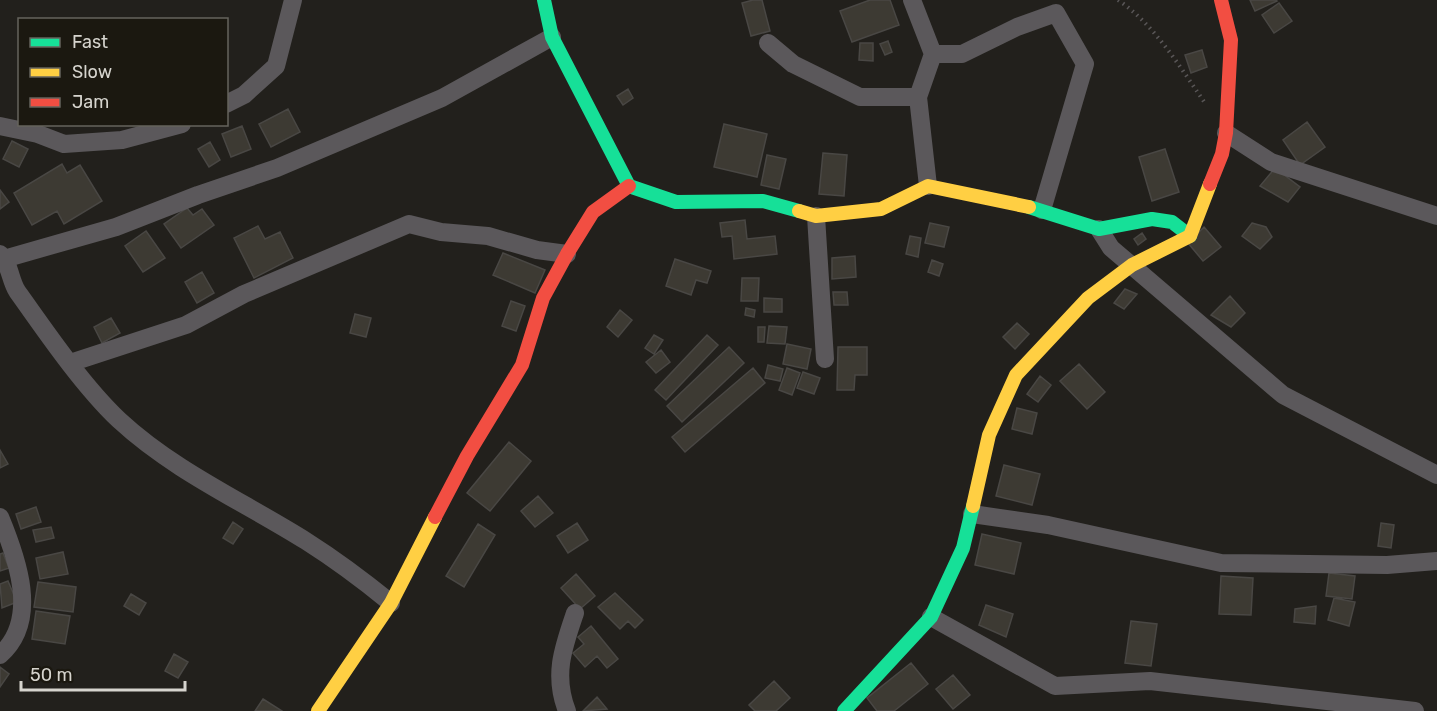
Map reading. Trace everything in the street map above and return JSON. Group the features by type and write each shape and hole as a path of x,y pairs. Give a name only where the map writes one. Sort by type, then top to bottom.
{"street":[{"path":"228,103 244,95 276,66 293,0"},
{"path":"544,0 552,37 629,186 675,202 763,201 816,216 881,209 928,186 1042,210 1099,229 1152,219 1172,222 1190,236"},
{"path":"912,0 933,54 918,97 928,186"},
{"path":"844,711 931,617 963,548 989,435 1016,375 1088,298 1132,265 1190,236 1222,154 1226,133 1231,40 1221,0"},
{"path":"933,54 962,54 1017,27 1056,13 1085,64 1042,210"},
{"path":"391,603 359,577 306,541 164,455 118,419 70,363 15,288 2,258 116,227 277,168 442,99 552,37"},
{"path":"768,43 793,64 860,97 918,97"},
{"path":"0,126 38,134 64,144 122,140 174,126"},
{"path":"1226,133 1271,162 1437,216"},
{"path":"318,711 391,603 467,456 522,365 543,298 567,254 593,212 629,186"},
{"path":"816,216 825,358"},
{"path":"70,363 186,325 244,294 409,224 441,232 488,236 537,250 567,254"},
{"path":"1099,229 1111,248 1283,395 1437,474"},
{"path":"972,514 1048,525 1221,563 1387,565 1437,561"},
{"path":"0,517 14,552 19,575 22,623 11,645 0,655"},
{"path":"567,711 558,676 561,655 575,613"},
{"path":"931,617 1055,686 1150,681 1415,711"}],"path":[{"path":"1118,0 1131,9 1161,42 1226,133"}],"building":[{"path":"762,0 770,31 751,36 742,3"},
{"path":"870,0 890,0 899,25 852,42 840,11"},
{"path":"1250,0 1276,0 1277,1 1255,11"},
{"path":"1279,3 1292,21 1274,33 1262,15"},
{"path":"888,41 892,52 885,55 880,44"},
{"path":"860,43 873,43 873,61 859,60"},
{"path":"1202,50 1207,67 1191,73 1185,55"},
{"path":"628,89 633,98 623,105 617,96"},
{"path":"288,109 300,132 271,147 259,124"},
{"path":"1307,122 1325,147 1300,165 1283,140"},
{"path":"724,124 767,134 757,177 714,167"},
{"path":"242,126 251,149 231,157 222,134"},
{"path":"12,141 28,149 19,167 3,159"},
{"path":"210,142 220,160 209,167 198,149"},
{"path":"1165,149 1179,192 1152,201 1139,157"},
{"path":"823,153 847,155 844,196 819,194"},
{"path":"767,155 786,159 779,189 761,185"},
{"path":"62,164 67,173 80,165 102,201 64,224 57,211 32,225 14,193"},
{"path":"1275,168 1300,187 1288,202 1260,186"},
{"path":"0,190 9,202 0,209"},
{"path":"187,208 193,215 202,209 214,225 181,248 164,224"},
{"path":"745,220 747,239 775,236 777,254 734,259 732,236 722,237 720,223"},
{"path":"930,223 949,227 944,247 925,243"},
{"path":"1252,223 1266,227 1272,237 1260,249 1242,236"},
{"path":"258,226 265,239 280,232 293,258 254,278 234,238"},
{"path":"1204,227 1221,247 1203,261 1188,243"},
{"path":"146,231 165,258 143,272 125,246"},
{"path":"1142,233 1146,239 1138,245 1134,239"},
{"path":"910,236 921,238 918,257 906,254"},
{"path":"503,253 545,270 535,293 493,275"},
{"path":"855,256 856,277 832,279 832,258"},
{"path":"675,259 711,271 707,283 696,280 691,295 666,286"},
{"path":"932,260 943,264 939,276 928,272"},
{"path":"202,272 214,293 197,303 185,282"},
{"path":"742,278 759,278 758,301 741,301"},
{"path":"1125,289 1137,294 1124,309 1114,303"},
{"path":"833,292 847,292 848,305 834,305"},
{"path":"1230,296 1245,313 1231,327 1211,315"},
{"path":"764,298 782,299 782,312 764,312"},
{"path":"511,301 525,306 516,331 502,326"},
{"path":"746,308 755,310 754,317 745,315"},
{"path":"620,310 632,320 618,337 607,327"},
{"path":"355,314 371,318 366,337 350,333"},
{"path":"111,318 120,333 102,343 94,327"},
{"path":"1017,323 1029,334 1015,349 1003,337"},
{"path":"769,326 787,327 785,344 767,343"},
{"path":"758,327 765,327 764,342 758,342"},
{"path":"654,335 663,340 654,354 645,348"},
{"path":"707,335 718,345 666,400 655,390"},
{"path":"787,344 811,349 807,369 783,364"},
{"path":"729,347 744,363 682,422 667,406"},
{"path":"838,347 867,347 867,375 855,375 854,390 837,390"},
{"path":"661,350 670,362 656,373 646,362"},
{"path":"1079,364 1105,392 1087,409 1060,381"},
{"path":"768,365 783,369 780,381 765,378"},
{"path":"753,368 765,383 685,452 672,437"},
{"path":"787,368 800,373 792,395 779,390"},
{"path":"803,372 820,378 814,394 797,388"},
{"path":"1040,376 1051,385 1038,402 1027,394"},
{"path":"1017,408 1037,413 1032,434 1012,429"},
{"path":"509,442 531,461 490,511 467,493"},
{"path":"0,450 8,464 0,468"},
{"path":"1004,465 1040,474 1032,505 996,496"},
{"path":"538,496 553,513 535,527 521,511"},
{"path":"36,507 41,522 21,529 16,514"},
{"path":"233,522 243,529 233,544 223,538"},
{"path":"577,523 588,540 568,553 557,536"},
{"path":"1381,523 1394,525 1391,548 1378,546"},
{"path":"478,524 495,535 464,587 446,576"},
{"path":"51,527 54,538 36,542 33,530"},
{"path":"982,534 1021,543 1014,574 975,565"},
{"path":"63,552 68,574 40,579 36,558"},
{"path":"3,553 9,568 0,571 0,554"},
{"path":"1329,573 1355,576 1352,599 1326,596"},
{"path":"576,574 595,596 580,609 561,588"},
{"path":"1221,576 1253,578 1251,615 1219,614"},
{"path":"8,581 17,602 2,608 0,584"},
{"path":"38,582 76,587 73,612 34,607"},
{"path":"615,593 643,620 635,628 628,621 620,629 598,607"},
{"path":"131,594 146,603 139,615 124,606"},
{"path":"1334,598 1355,602 1349,626 1328,620"},
{"path":"986,605 1013,614 1006,637 979,625"},
{"path":"1316,606 1315,624 1294,622 1295,609"},
{"path":"36,611 70,616 65,644 32,639"},
{"path":"1131,621 1157,624 1151,666 1125,663"},
{"path":"591,626 618,659 607,668 597,656 585,667 573,653 584,644 578,637"},
{"path":"174,654 188,662 178,678 165,671"},
{"path":"911,663 928,684 894,711 877,711 867,698"},
{"path":"0,667 9,674 0,687"},
{"path":"953,675 970,695 953,709 936,689"},
{"path":"774,681 790,698 776,711 755,711 749,705"},
{"path":"597,697 607,709 583,711"},
{"path":"263,699 282,711 255,711"}],"traffic: fast":[{"path":"544,0 552,37 629,186 676,202 763,201 799,211"},
{"path":"1029,207 1099,229 1152,219 1172,222 1190,236"},
{"path":"844,711 931,617 963,548 973,506"}],"traffic: slow":[{"path":"973,506 989,435 1016,375 1088,298 1132,265 1190,236 1210,184"},
{"path":"799,211 816,216 881,209 928,186 1029,207"},
{"path":"318,711 391,603 435,517"}],"traffic: jam":[{"path":"1210,184 1222,154 1226,133 1231,40 1221,0"},
{"path":"435,517 467,456 522,365 543,298 567,254 593,212 629,186"}]}
